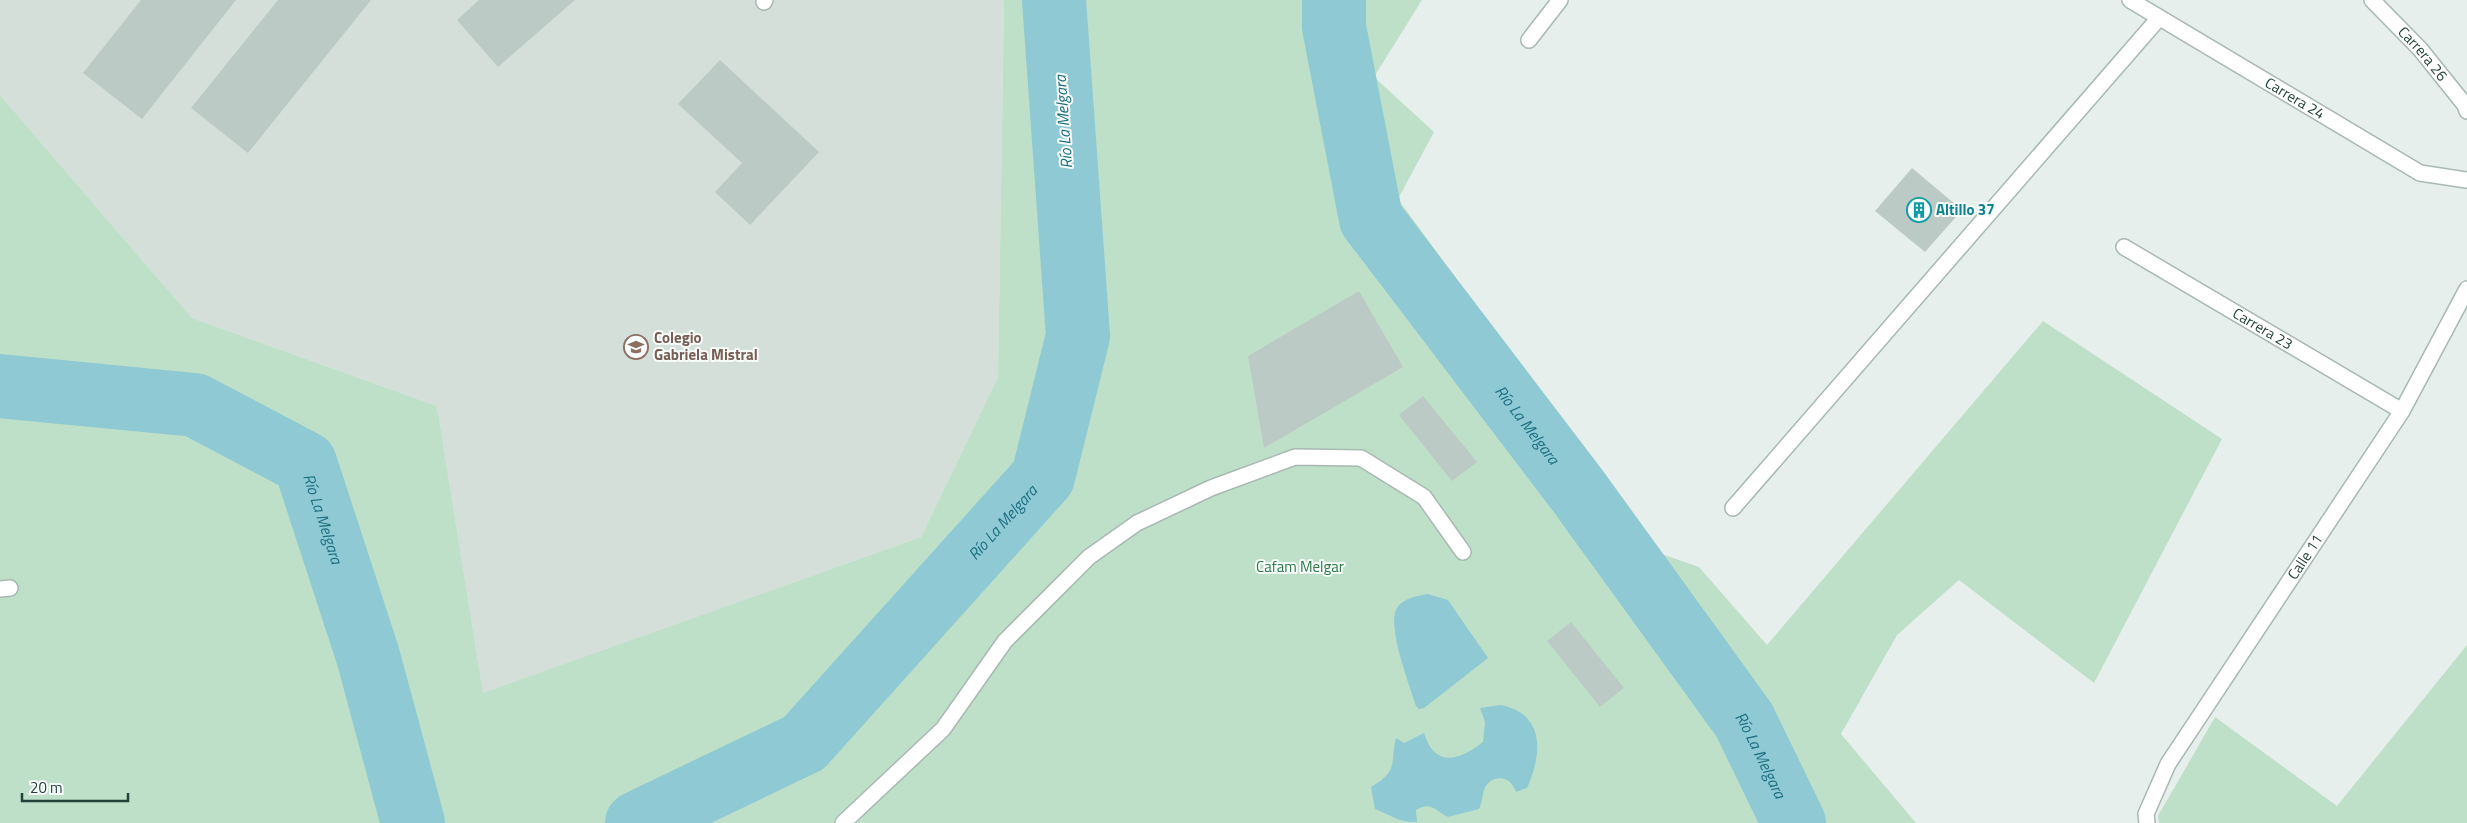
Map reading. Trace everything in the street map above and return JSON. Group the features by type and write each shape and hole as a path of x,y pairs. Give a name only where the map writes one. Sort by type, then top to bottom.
{"street":[{"path":"1529,40 1560,0"},
{"name":"Carrera 24","path":"2130,0 2420,173 2467,180"},
{"name":"Carrera 26","path":"2372,0 2420,49 2466,107"},
{"path":"1733,508 2159,18"},
{"name":"Carrera 23","path":"2124,247 2402,411"},
{"name":"Calle 11","path":"2147,823 2146,814 2168,764 2402,411 2467,289"},
{"path":"843,823 944,729 1005,641 1089,557 1137,523 1211,488 1295,457 1361,458 1424,497 1463,552"}],"shaded area":[{"name":"Colegio Gabriela Mistral","path":"0,0 1004,0 998,377 921,537 483,694 437,406 192,318 0,95"}],"green space":[{"name":"Cafam Melgar","path":"1004,0 1422,0 1374,77 1434,132 1398,199 1656,552 1699,567 1767,645 2043,321 2222,439 2094,683 1959,580 1897,635 1841,734 1916,823 0,823 0,95 192,318 437,406 483,693 921,537 998,377"},
{"path":"2467,645 2467,823 2159,823 2158,816 2215,717 2337,806"}],"water":[{"path":"1428,594 1448,600 1488,658 1424,708 1419,709 1416,706 1400,656 1394,628 1394,616 1397,608 1403,602"},
{"path":"1500,705 1515,710 1526,717 1533,726 1537,749 1536,762 1527,788 1516,792 1513,786 1505,779 1495,779 1490,781 1484,790 1479,809 1448,817 1429,806 1425,806 1416,810 1417,822 1400,820 1375,809 1371,787 1390,771 1396,738 1404,743 1424,733 1434,752 1449,758 1457,757 1474,749 1483,742 1485,722 1480,708"}],"building":[{"path":"141,0 236,0 142,119 83,73"},
{"path":"278,0 371,0 248,153 191,108"},
{"path":"479,0 575,0 498,67 457,20"},
{"path":"720,60 819,152 750,225 715,192 742,163 678,104"},
{"name":"Altillo 37","path":"1912,168 1962,210 1925,252 1875,211"},
{"path":"1359,291 1403,367 1264,448 1248,356"},
{"path":"1423,396 1477,462 1452,481 1399,415"},
{"path":"1571,622 1624,688 1600,707 1547,641"}],"waterway":[{"name":"Río La Melgara","path":"637,823 804,743 1043,477 1078,336 1054,0"},
{"name":"Río La Melgara","path":"1334,0 1334,27 1371,219 1578,491 1744,720 1794,823"},
{"name":"Río La Melgara","path":"0,386 195,405 305,463 368,656 413,823"}],"place":[{"name":"Altillo 37","path":"1919,210"},
{"name":"Colegio Gabriela Mistral","path":"636,347"}]}
